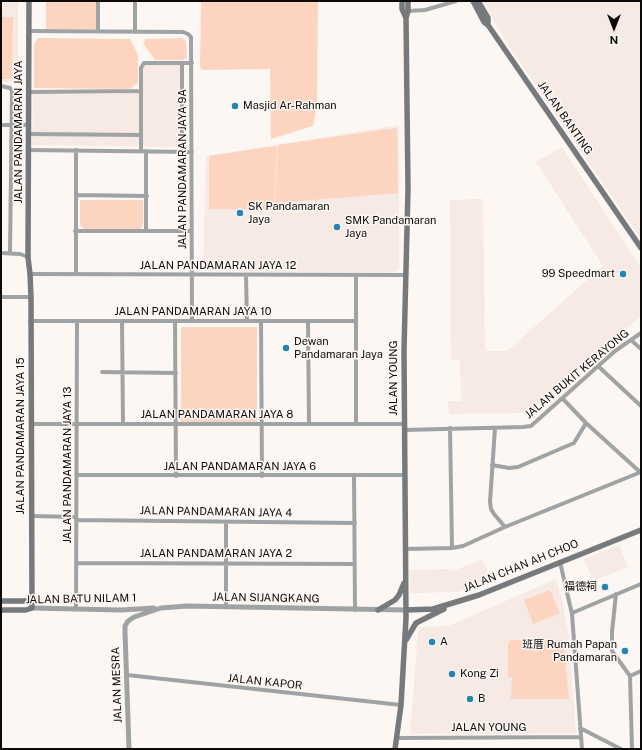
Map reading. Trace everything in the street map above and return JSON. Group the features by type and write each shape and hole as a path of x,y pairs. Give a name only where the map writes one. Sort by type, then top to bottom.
{"main road":[{"name":"JALAN PANDAMARAN JAYA","path":"28,260 29,1"},
{"name":"JALAN YOUNG","path":"402,1 402,10 406,18"},
{"name":"JALAN YOUNG","path":"395,749 401,706 406,610 404,350 408,189 406,18 408,1"},
{"name":"JALAN BANTING","path":"473,1 484,22 488,25 641,248"},
{"path":"478,1 488,18 488,25"},
{"name":"JALAN PANDAMARAN JAYA 15","path":"28,260 31,297 32,608"},
{"name":"JALAN CHAN AH CHOO","path":"406,610 433,609 479,595 641,530"},
{"path":"378,610 396,600 403,587 405,577"},
{"name":"JALAN BATU NILAM 1","path":"1,601 32,601"},
{"path":"405,642 416,623 459,601"},
{"name":"JALAN BATU NILAM 1","path":"1,610 24,610 32,608"}],"street":[{"path":"98,1 98,32"},
{"path":"29,31 135,32 134,1"},
{"path":"408,11 425,10 456,1"},
{"name":"JALAN PANDAMARAN JAYA 9A","path":"135,32 183,32 188,34 192,40 192,321"},
{"path":"140,151 141,68 144,63 192,63"},
{"path":"182,63 182,151"},
{"path":"3,86 12,90 10,253"},
{"path":"29,92 141,91"},
{"path":"1,125 28,125"},
{"path":"28,134 141,135"},
{"path":"28,150 192,152"},
{"path":"76,150 76,274"},
{"path":"146,151 146,230"},
{"path":"76,195 147,196"},
{"path":"75,231 192,231"},
{"path":"1,253 10,253 28,260"},
{"name":"JALAN PANDAMARAN JAYA 12","path":"30,274 406,275"},
{"path":"246,275 247,321"},
{"path":"356,275 356,424"},
{"path":"1,297 31,297"},
{"name":"JALAN PANDAMARAN JAYA 10","path":"30,321 356,322"},
{"name":"JALAN PANDAMARAN JAYA 13","path":"76,609 77,321"},
{"path":"122,321 123,424"},
{"path":"175,321 176,476"},
{"path":"261,321 262,476"},
{"path":"308,322 309,424"},
{"name":"JALAN BUKIT KERAYONG","path":"404,427 494,428 531,426 615,351 641,333"},
{"path":"631,340 641,349"},
{"path":"598,366 641,406"},
{"path":"102,372 176,373"},
{"path":"405,549 452,548 463,546 505,527 640,472 586,423 562,398"},
{"path":"492,465 509,468 518,467 574,443 586,423"},
{"name":"JALAN PANDAMARAN JAYA 8","path":"31,424 356,424 404,427"},
{"path":"450,428 452,548"},
{"path":"494,428 490,502 491,509 505,527"},
{"name":"JALAN PANDAMARAN JAYA 6","path":"77,475 404,475"},
{"path":"354,476 355,610"},
{"name":"JALAN PANDAMARAN JAYA 4","path":"32,516 226,522 355,523"},
{"path":"226,522 226,607"},
{"path":"560,562 572,613 582,749"},
{"name":"JALAN PANDAMARAN JAYA 2","path":"76,563 355,564"},
{"path":"572,613 641,584"},
{"path":"616,594 612,632 612,651 630,676 632,749"},
{"name":"JALAN SIJANGKANG","path":"128,621 144,613 161,608 187,606 406,610"},
{"name":"JALAN BATU NILAM 1","path":"32,608 121,610 161,608"},
{"name":"JALAN MESRA","path":"128,621 125,632 129,749"},
{"path":"630,676 641,671"},
{"name":"JALAN KAPOR","path":"127,675 401,706"},
{"path":"580,728 621,749"},
{"name":"JALAN YOUNG","path":"397,738 581,737"}],"shaded area":[{"path":"1,1 18,1 18,82 1,82"},
{"path":"46,1 97,1 96,29 46,29"},
{"path":"201,1 318,1 317,105 313,126 271,139 270,69 202,70 200,67"},
{"path":"482,1 641,1 641,239 510,48"},
{"path":"1,17 13,17 12,79 1,79"},
{"path":"38,38 130,39 138,55 138,83 130,89 34,88 34,44"},
{"path":"182,38 186,41 187,57 183,60 155,60 143,43 146,39"},
{"path":"145,65 180,65 180,147 32,145 33,94 143,94 143,68"},
{"name":"SMK Pandamaran Jaya","path":"399,125 399,269 395,272 271,272 203,270 206,156"},
{"path":"397,128 398,193 275,203 278,145"},
{"path":"277,146 274,209 209,209 209,156"},
{"path":"562,147 641,268 641,316 528,413 449,414 448,401 461,401 460,360 451,360 450,200 483,199 485,351 507,351 603,266 536,162"},
{"path":"80,200 143,200 143,225 140,229 84,229 80,225"},
{"path":"181,327 257,327 257,422 181,423"},
{"path":"619,545 628,567 593,581 584,559"},
{"path":"482,559 491,579 457,592 410,593 409,570 448,569 453,571"},
{"path":"556,579 563,603 569,637 576,734 410,734 418,632 420,627 448,626"},
{"path":"550,590 560,613 533,624 524,600"},
{"path":"511,640 563,640 569,699 511,699 512,677 508,677 508,644"}],"place":[{"name":"Masjid Ar-Rahman","path":"235,106"},
{"name":"SK Pandamaran Jaya","path":"240,213"},
{"name":"SMK Pandamaran Jaya","path":"337,227"},
{"name":"99 Speedmart","path":"623,274"},
{"name":"Dewan Pandamaran Jaya","path":"286,348"},
{"name":"福德祠","path":"605,587"},
{"name":"A","path":"432,642"},
{"name":"班厝 Rumah Papan Pandamaran","path":"625,651"},
{"name":"Kong Zi","path":"452,674"},
{"name":"B","path":"470,699"}]}
